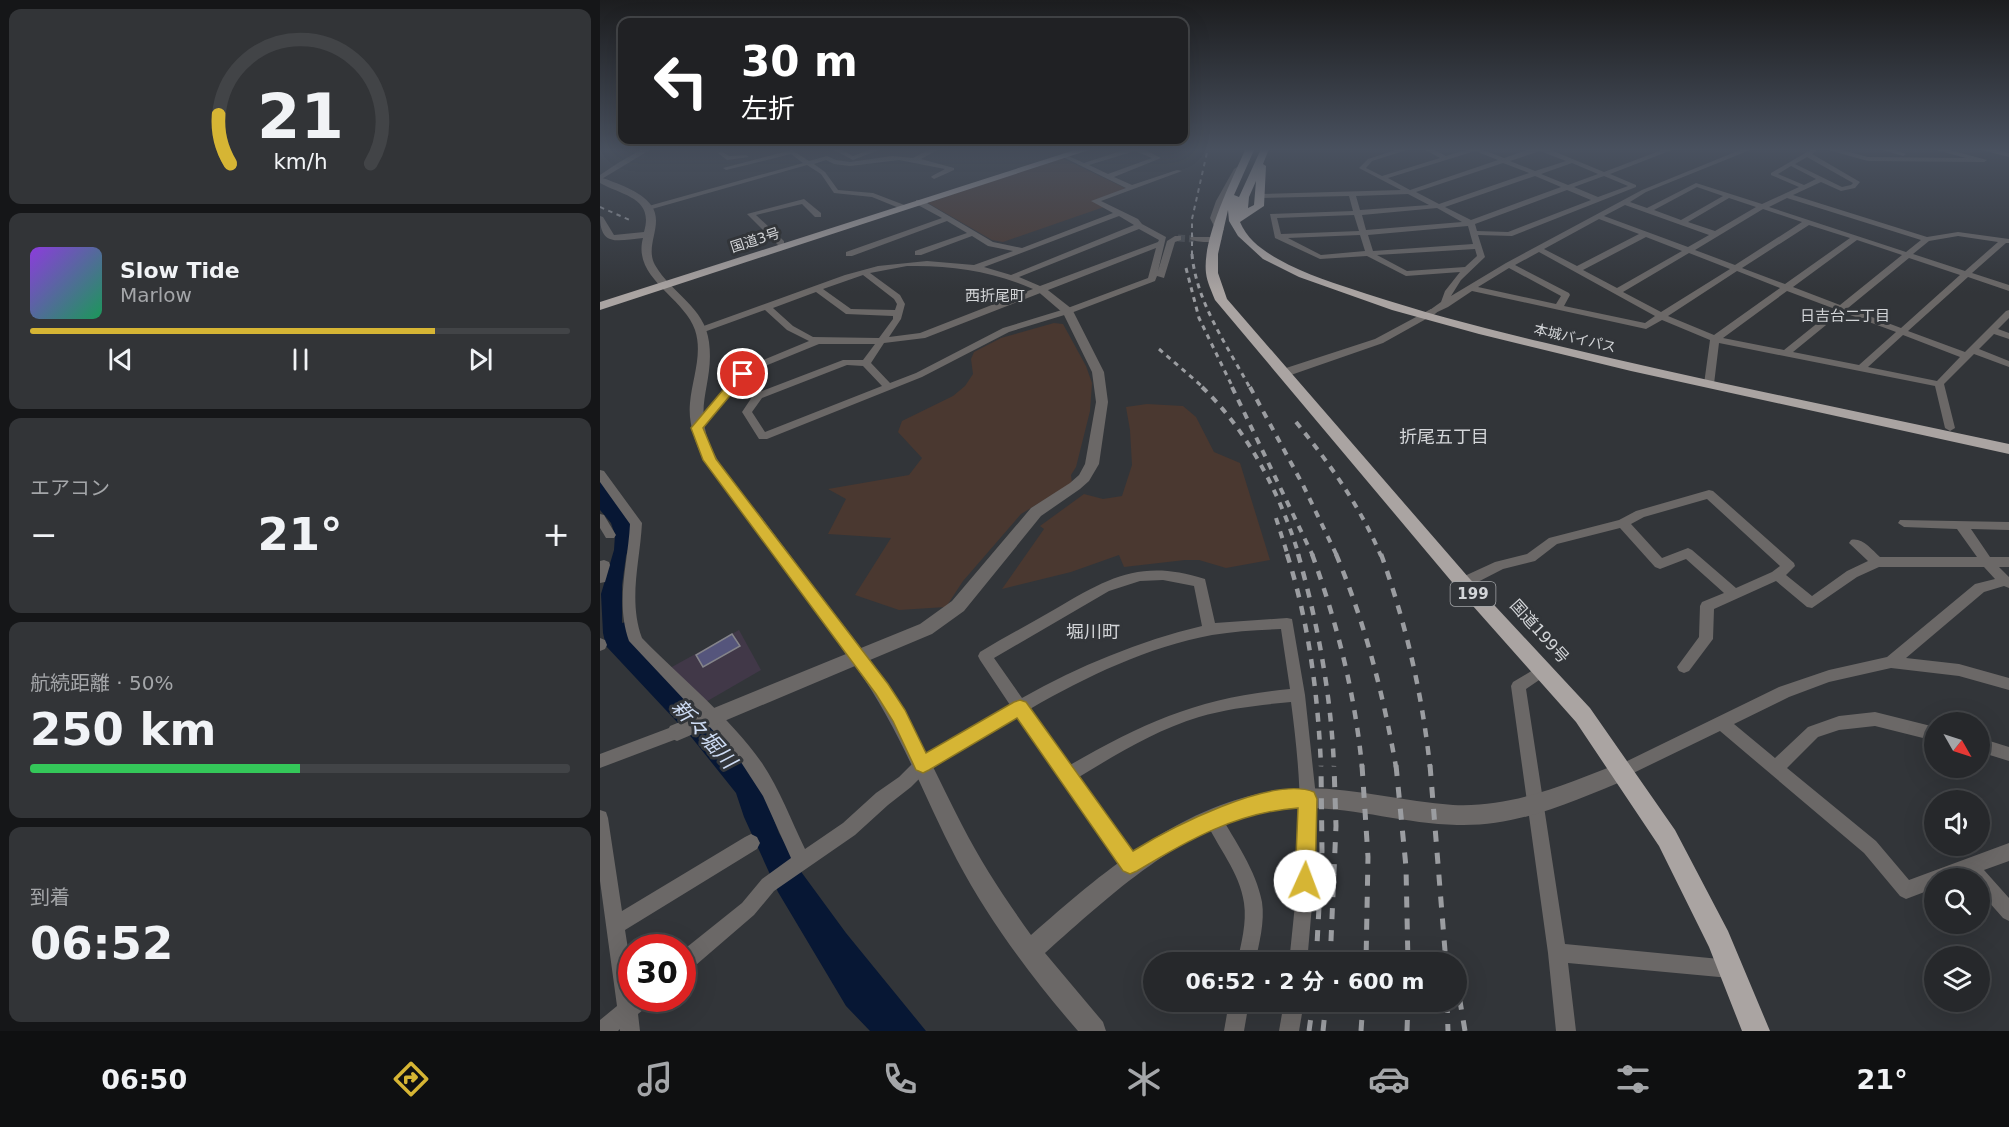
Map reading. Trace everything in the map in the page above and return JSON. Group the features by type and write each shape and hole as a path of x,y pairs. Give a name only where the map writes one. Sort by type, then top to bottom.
{"highway":[{"name":"国道3号","path":"600,306 614,299 931,196"},
{"name":"国道3号","path":"664,283 781,243 938,196"},
{"name":"国道199号","path":"1229,196 1224,207 1232,224 1213,254 1212,273 1221,300 1463,583 1582,715 1623,771 1667,838 1719,940 1756,1031"},
{"name":"199","path":"1232,224 1235,196"},
{"name":"199","path":"1232,224 1244,196"},
{"path":"1232,224 1251,209 1254,198 1262,196"},
{"name":"本城バイパス","path":"1232,224 1259,252 1286,268 1427,315 2009,449"},
{"name":"国道3号","path":"600,301 614,299"},
{"name":"本城バイパス","path":"1709,380 2009,441"},
{"name":"国道199号","path":"1730,969 1745,1031"}],"street":[{"path":"633,196 649,207 652,219 646,256 664,283 692,314 701,330 704,358 696,410 697,428 710,460 859,658 899,716 964,851 995,904 1029,952 1094,1031"},
{"path":"649,207 689,196"},
{"path":"876,196 902,206"},
{"path":"1109,196 1095,201 1135,220 1139,226 1163,239 1152,279"},
{"path":"1352,196 1370,255 1406,274 1466,269"},
{"path":"1419,196 1471,222 1476,232 1481,257 1466,269 1445,298 1444,305"},
{"path":"1469,196 1440,206 1356,213 1273,216 1278,236 1320,257 1477,246"},
{"path":"1278,236 1363,233 1471,222 1542,196"},
{"path":"1589,196 1601,202 1600,206 1586,215 1590,220"},
{"path":"1476,232 1509,234 1608,196"},
{"path":"1284,373 1379,341 1509,265 1635,196"},
{"path":"1648,210 1675,196"},
{"path":"1728,196 2009,288"},
{"path":"1682,222 1728,196"},
{"path":"1617,292 1783,196"},
{"path":"1789,196 1927,239 1958,234 2006,241"},
{"path":"763,201 769,210"},
{"path":"781,243 752,214 804,201 818,215"},
{"path":"919,202 991,244 1023,250"},
{"path":"1624,202 1715,234"},
{"path":"975,268 1120,213"},
{"path":"1598,216 1900,331 2009,364"},
{"path":"600,219 611,238 649,235"},
{"path":"849,254 947,219"},
{"path":"1470,288 1646,326 1808,222"},
{"path":"1194,239 1232,224"},
{"path":"1012,277 1139,226"},
{"path":"918,253 971,234"},
{"path":"1576,270 1645,234"},
{"path":"889,388 866,363 846,362 758,396 747,412 748,417 763,437 889,388 1006,330 1068,311 1161,275 1171,241 1178,238"},
{"path":"1709,380 1715,339 1855,238"},
{"path":"1786,353 1927,239"},
{"path":"1861,368 1900,331 2006,241"},
{"path":"767,307 795,334 818,341 882,341 922,336 1040,288 1161,244"},
{"path":"1539,249 1661,316 1715,339 1939,384"},
{"path":"600,761 680,731 926,629 945,617 968,595 1036,512 1075,486 1092,464 1100,413 1101,386 1098,372 1068,311 1040,288 1012,277 975,268 925,263 888,267 864,272 701,330"},
{"path":"1509,265 1566,295 1559,307"},
{"path":"864,272 897,297 901,304 899,313 866,363"},
{"path":"817,289 849,312 899,313"},
{"path":"1939,384 2009,313"},
{"path":"1993,330 2009,336"},
{"path":"697,428 747,370 818,341"},
{"path":"1939,384 1950,428"},
{"path":"600,474 636,523 627,593 632,632 636,641 748,758 761,776 800,864"},
{"path":"1463,583 1500,565 1531,558 1553,541 1623,523 1640,514 1709,494 1789,566 1777,575 1707,606 1706,639 1703,646 1684,667"},
{"path":"600,518 610,535"},
{"path":"1623,523 1660,564 1688,553 1733,593"},
{"path":"1904,523 2009,526"},
{"path":"1961,525 1987,562 2007,582"},
{"path":"1855,543 1877,562"},
{"path":"1777,575 1812,603 1852,574 1877,562 2009,562"},
{"path":"1130,864 1066,776 985,656 1104,587 1138,576 1180,575 1200,583 1210,630"},
{"path":"1891,662 1980,588 2007,582"},
{"path":"696,952 748,909 774,881 849,829 923,764 1069,678 1114,660 1210,630 1287,623 1299,695 1308,799 1304,903 1299,952"},
{"path":"1029,952 1130,864 1178,835 1243,808 1275,801 1308,799 1481,815 1534,807 1623,771 1795,688 1829,676 1891,662 1959,670 2009,684"},
{"path":"1543,670 1518,686 1557,953 1566,1031"},
{"path":"1066,776 1141,734 1176,719 1219,705 1259,698 1299,695"},
{"path":"1776,768 1813,732 1839,723 1875,719 1924,731"},
{"path":"1722,723 1870,847 1906,890 1924,883"},
{"path":"1990,748 2009,753"},
{"path":"600,818 618,942"},
{"path":"1213,819 1242,872 1251,896 1252,927 1248,952"},
{"path":"614,926 751,843"},
{"path":"1965,868 2009,852"},
{"path":"1970,866 2009,912"},
{"path":"1557,953 1730,969"},
{"path":"602,1031 625,1012"},
{"path":"630,1031 633,1012"},
{"path":"1234,1031 1237,1012"},
{"path":"1289,1031 1292,1012"}],"shaded area":[{"path":"949,196 1109,196 1094,202 1104,207 1003,242 992,240 928,203"},
{"path":"1054,323 1063,324 1086,366 1092,383 1090,411 1076,467 1071,475 1072,483 1021,514 963,581 946,607 899,610 855,595 891,538 828,534 846,499 828,489 909,475 922,458 898,432 902,421 953,396 965,386 973,374 971,359 974,352 1001,338"},
{"path":"1147,404 1183,406 1196,417 1214,452 1240,463 1270,560 1226,568 1199,560 1124,567 1119,555 1071,572 1002,589 1044,529 1040,526 1084,494 1103,499 1122,496 1132,465 1126,407"},
{"path":"739,630 761,670 704,703 670,668"}],"water":[{"name":"新々堀川","path":"600,481 630,520 632,536 626,556 622,585 622,623 626,622 761,786 779,833 802,873 846,933 926,1031 870,1031 846,1006 778,892 744,817 736,793 692,738 606,646 601,594 614,550 615,535 611,523 600,510"}],"building":[{"path":"732,634 740,646 703,667 696,655"}],"tunnel":[{"path":"1178,238 1194,239"}],"railway":[{"path":"1192,254 1192,219 1197,196"},
{"path":"600,207 632,221"},
{"path":"1192,254 1206,307 1250,388"},
{"path":"1186,268 1199,318 1233,388"},
{"path":"1159,349 1204,388"},
{"path":"1202,387 1234,423 1261,465 1283,510 1299,556"},
{"path":"1232,387 1313,556"},
{"path":"1250,387 1303,485 1337,556"},
{"path":"1296,422 1343,486 1364,520 1381,556"},
{"path":"1276,518 1288,556"},
{"path":"1287,554 1307,633 1318,713 1321,767"},
{"path":"1298,554 1312,607 1322,660 1330,713 1334,767"},
{"path":"1312,554 1344,659 1355,713 1362,767"},
{"path":"1336,554 1356,606 1372,659 1396,767"},
{"path":"1381,554 1412,659 1430,767"},
{"path":"1317,952 1322,851 1321,765"},
{"path":"1330,952 1336,826 1334,765"},
{"path":"1362,765 1368,857 1366,952"},
{"path":"1396,765 1406,867 1408,952"},
{"path":"1430,765 1445,952"},
{"path":"1309,1031 1312,1012"},
{"path":"1323,1031 1325,1012"},
{"path":"1361,1031 1362,1012"},
{"path":"1407,1031 1408,1012"},
{"path":"1447,1012 1448,1031"},
{"path":"1462,1012 1465,1031"}],"district":[{"name":"西折尾町","path":"995,296"},
{"name":"日吉台二丁目","path":"1845,316"},
{"name":"折尾五丁目","path":"1444,437"},
{"name":"堀川町","path":"1093,632"}],"route":[{"path":"743,374 697,428 710,460 882,689 899,716 923,764 1020,707 1066,776 1130,864 1178,835 1243,808 1275,801 1308,799 1305,881"}]}
